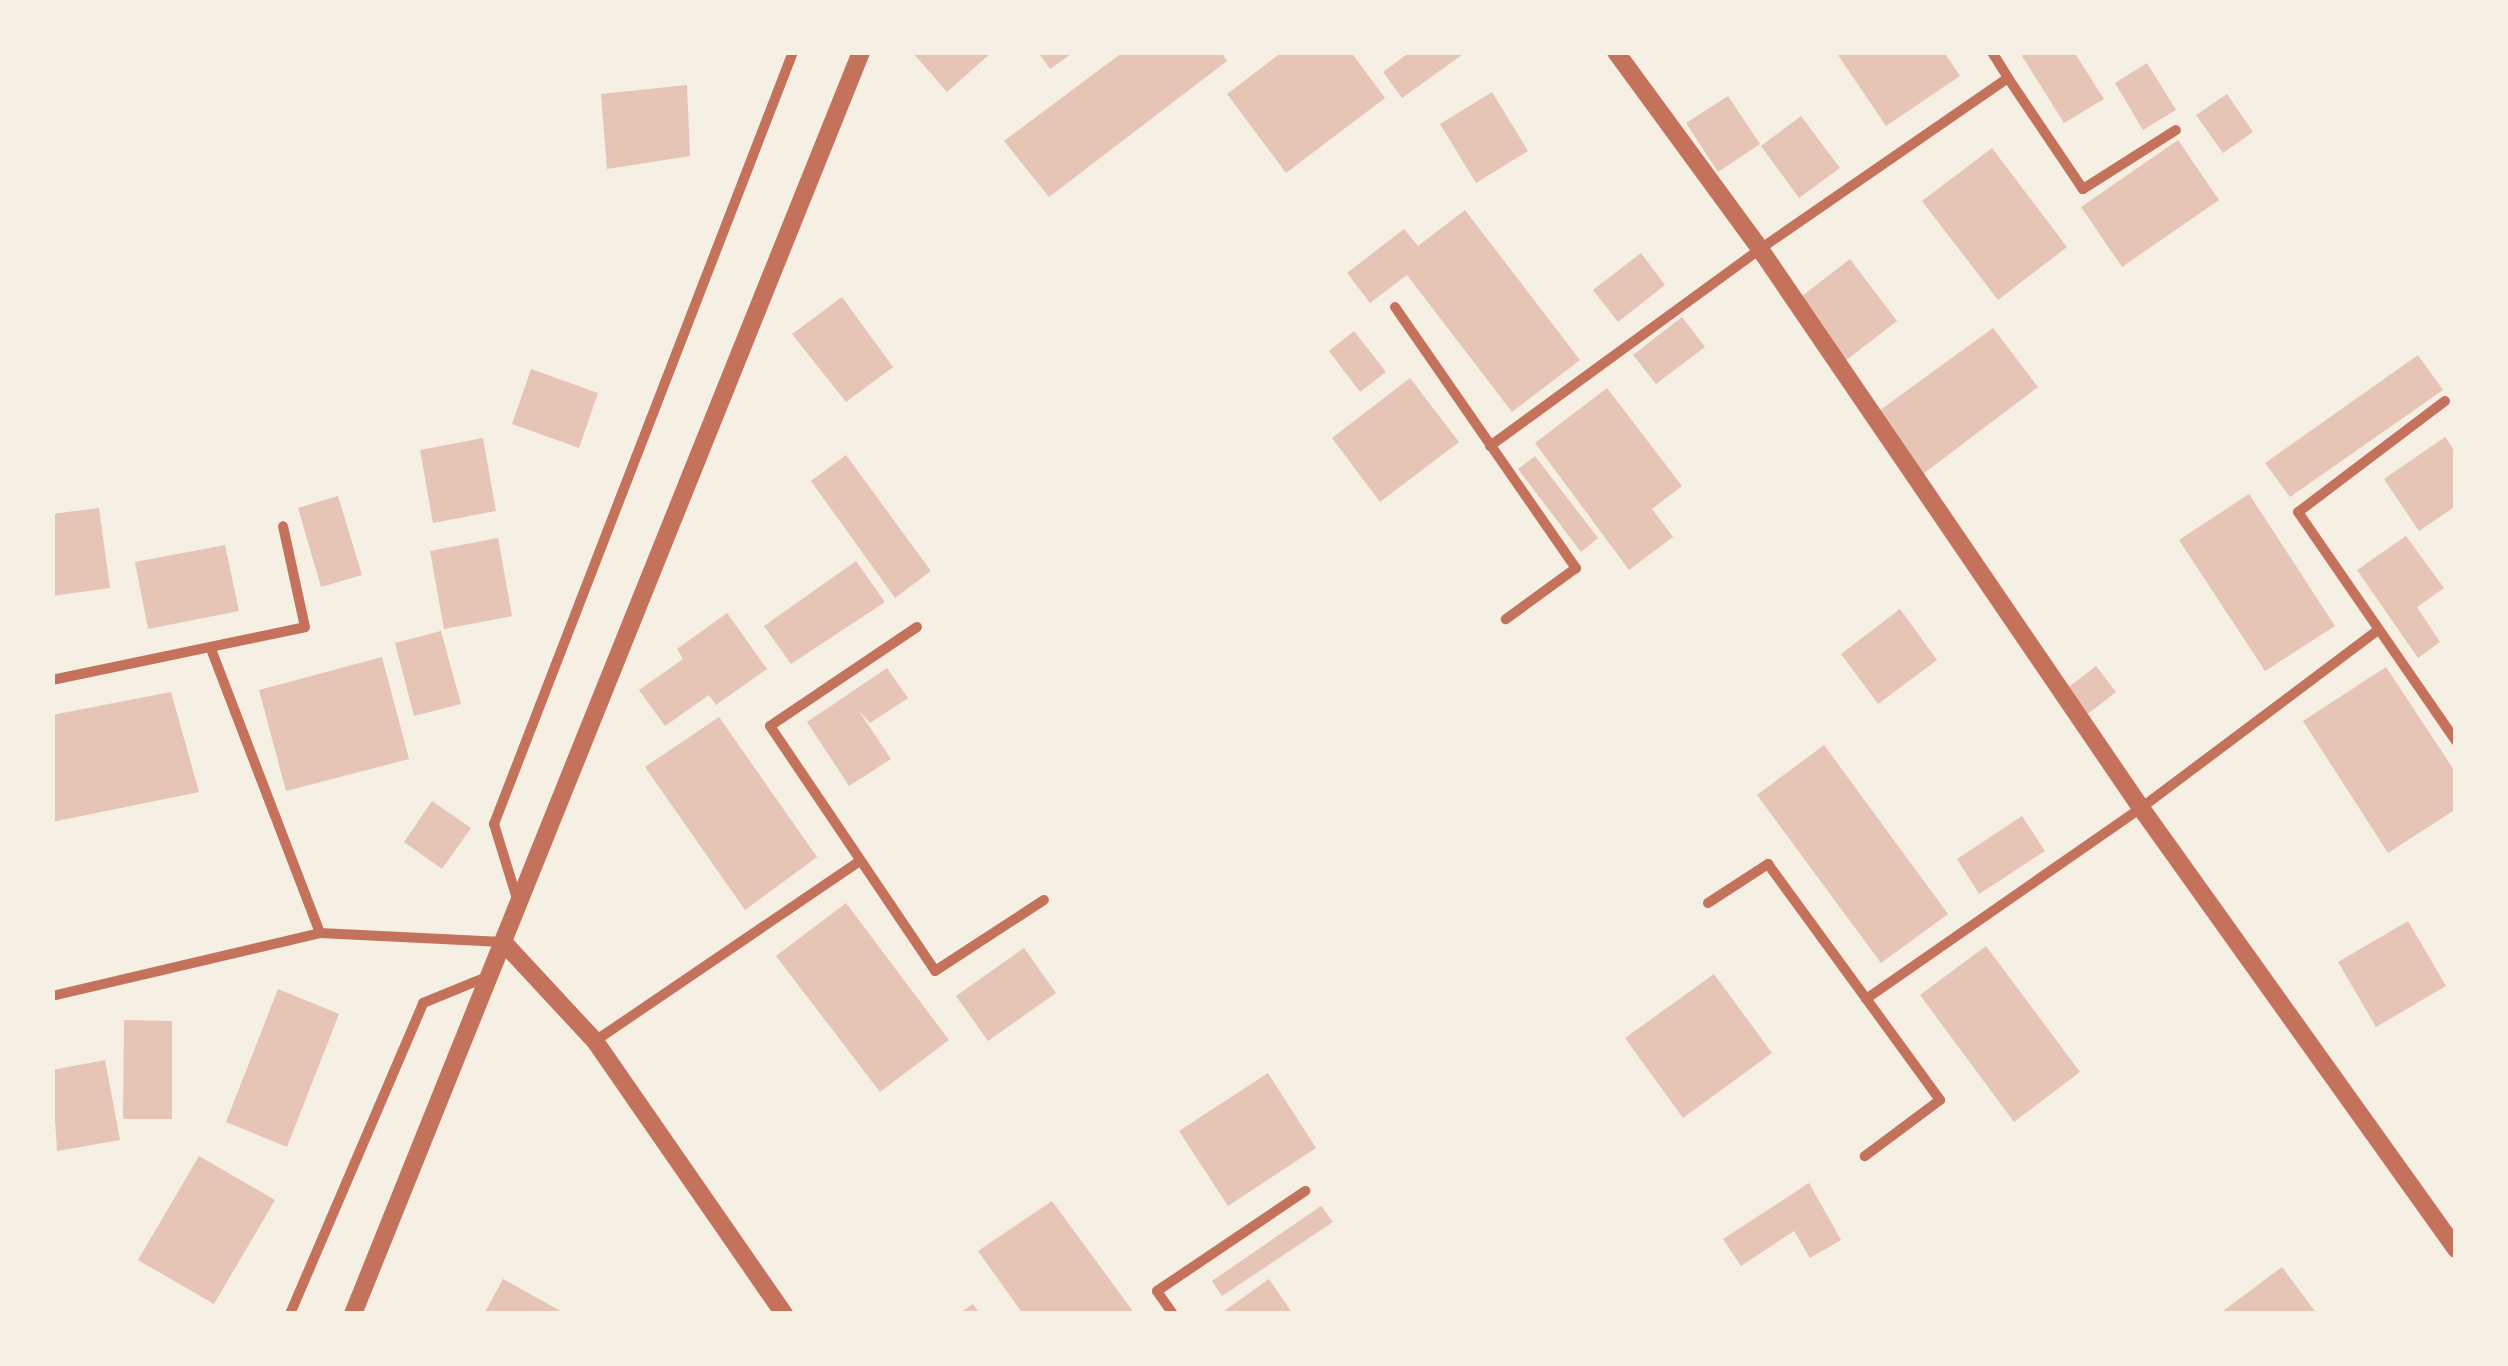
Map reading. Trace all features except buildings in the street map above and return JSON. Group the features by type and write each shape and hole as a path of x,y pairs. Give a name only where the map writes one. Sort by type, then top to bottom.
{"street":[{"path":"519,904 494,824 793,52"},
{"path":"353,1314 861,52"},
{"path":"1616,52 1760,249 2140,808 2456,1250"},
{"path":"1992,52 2083,189 2176,130"},
{"path":"1490,446 1760,249 2008,78"},
{"path":"1395,307 1576,568 1506,619"},
{"path":"2444,401 2298,512 2456,741"},
{"path":"52,680 305,627 283,526"},
{"path":"917,627 770,726 935,971 1044,900"},
{"path":"1866,999 2140,808 2378,630"},
{"path":"211,649 320,933"},
{"path":"595,1040 860,861"},
{"path":"1708,903 1768,864 1940,1100 1866,1156"},
{"path":"52,996 320,933 504,942 595,1040 784,1314"},
{"path":"290,1314 423,1003 490,976"},
{"path":"1173,1314 1157,1291 1305,1191"}]}
